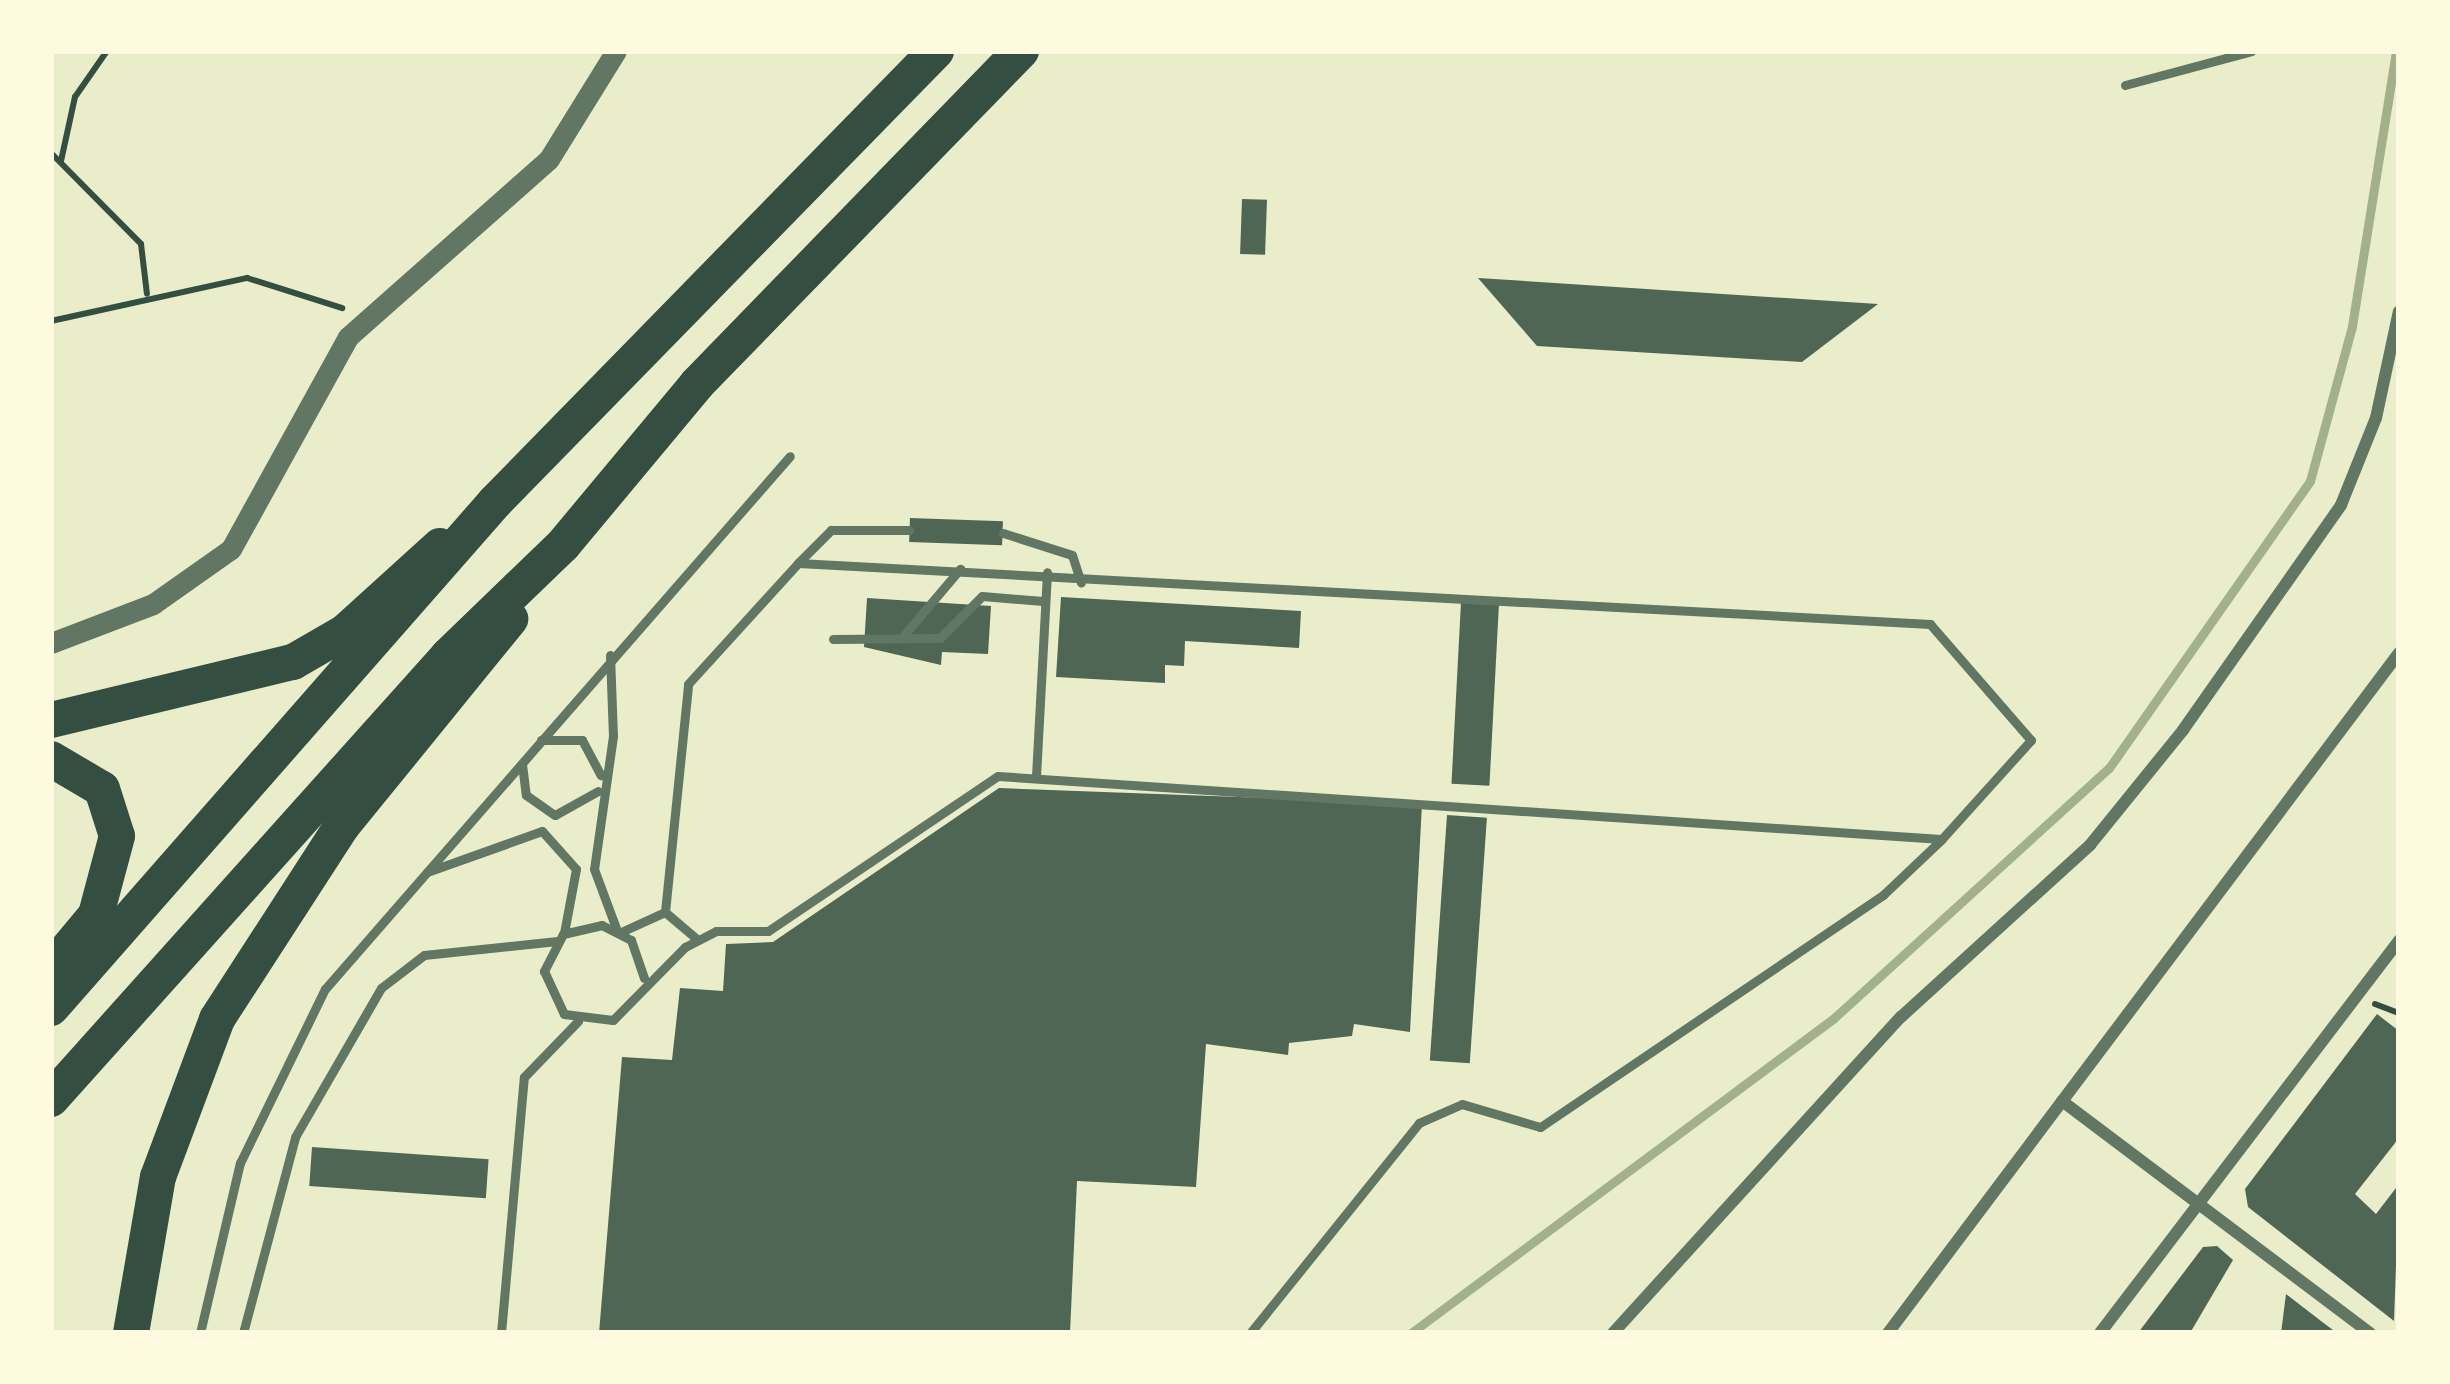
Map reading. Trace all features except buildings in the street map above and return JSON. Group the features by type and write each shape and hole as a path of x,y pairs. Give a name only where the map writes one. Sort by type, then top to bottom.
{"highway":[{"path":"51,1008 494,502 936,51"},
{"path":"131,1333 158,1177 217,1019 342,826 563,545 697,384 1021,51"},
{"path":"51,720 293,662 345,632 494,502"},
{"path":"51,1099 448,656 563,545"},
{"path":"51,759 102,789 117,836 96,915 51,969"}],"street":[{"path":"51,643 153,604 231,549 361,323 549,159 616,51"},
{"path":"1612,1333 1901,1017 2090,845 2183,730 2341,505 2376,418 2399,311"},
{"path":"1888,1333 2399,653"},
{"path":"2100,1333 2399,940"},
{"path":"2062,1102 2370,1333"}],"lane":[{"path":"2125,86 2252,51"},
{"path":"200,1333 269,1092 325,989 610,656 790,456"},
{"path":"665,912 688,684 830,530 908,530"},
{"path":"1003,533 1072,555 1081,583"},
{"path":"798,562 1048,572 1081,583 1920,617 2032,740 1942,839 1883,895 1540,1127 1462,1104 1419,1124 1250,1333"},
{"path":"904,635 960,569"},
{"path":"1036,776 1048,572"},
{"path":"833,639 940,638 982,596 1043,601"},
{"path":"610,656 594,868 618,930 644,978"},
{"path":"536,743 582,740 601,783"},
{"path":"523,759 542,831 576,869 546,987 578,1021"},
{"path":"501,1333 524,1077 578,1021 629,1010 644,978 698,940 768,931 998,776 1942,839"},
{"path":"538,809 555,815 584,808 601,783"},
{"path":"422,874 542,831 555,815"},
{"path":"243,1333 296,1137 381,988 424,956 618,930 665,912"},
{"path":"665,912 698,940"}],"path":[{"path":"60,164 75,97 106,51"},
{"path":"51,153 141,244 147,294"},
{"path":"51,321 147,294 247,278 301,288 361,323"},
{"path":"2360,992 2398,1018"}],"waterway":[{"path":"1411,1333 1834,1018 2109,768 2310,481 2352,326 2396,51"}]}
